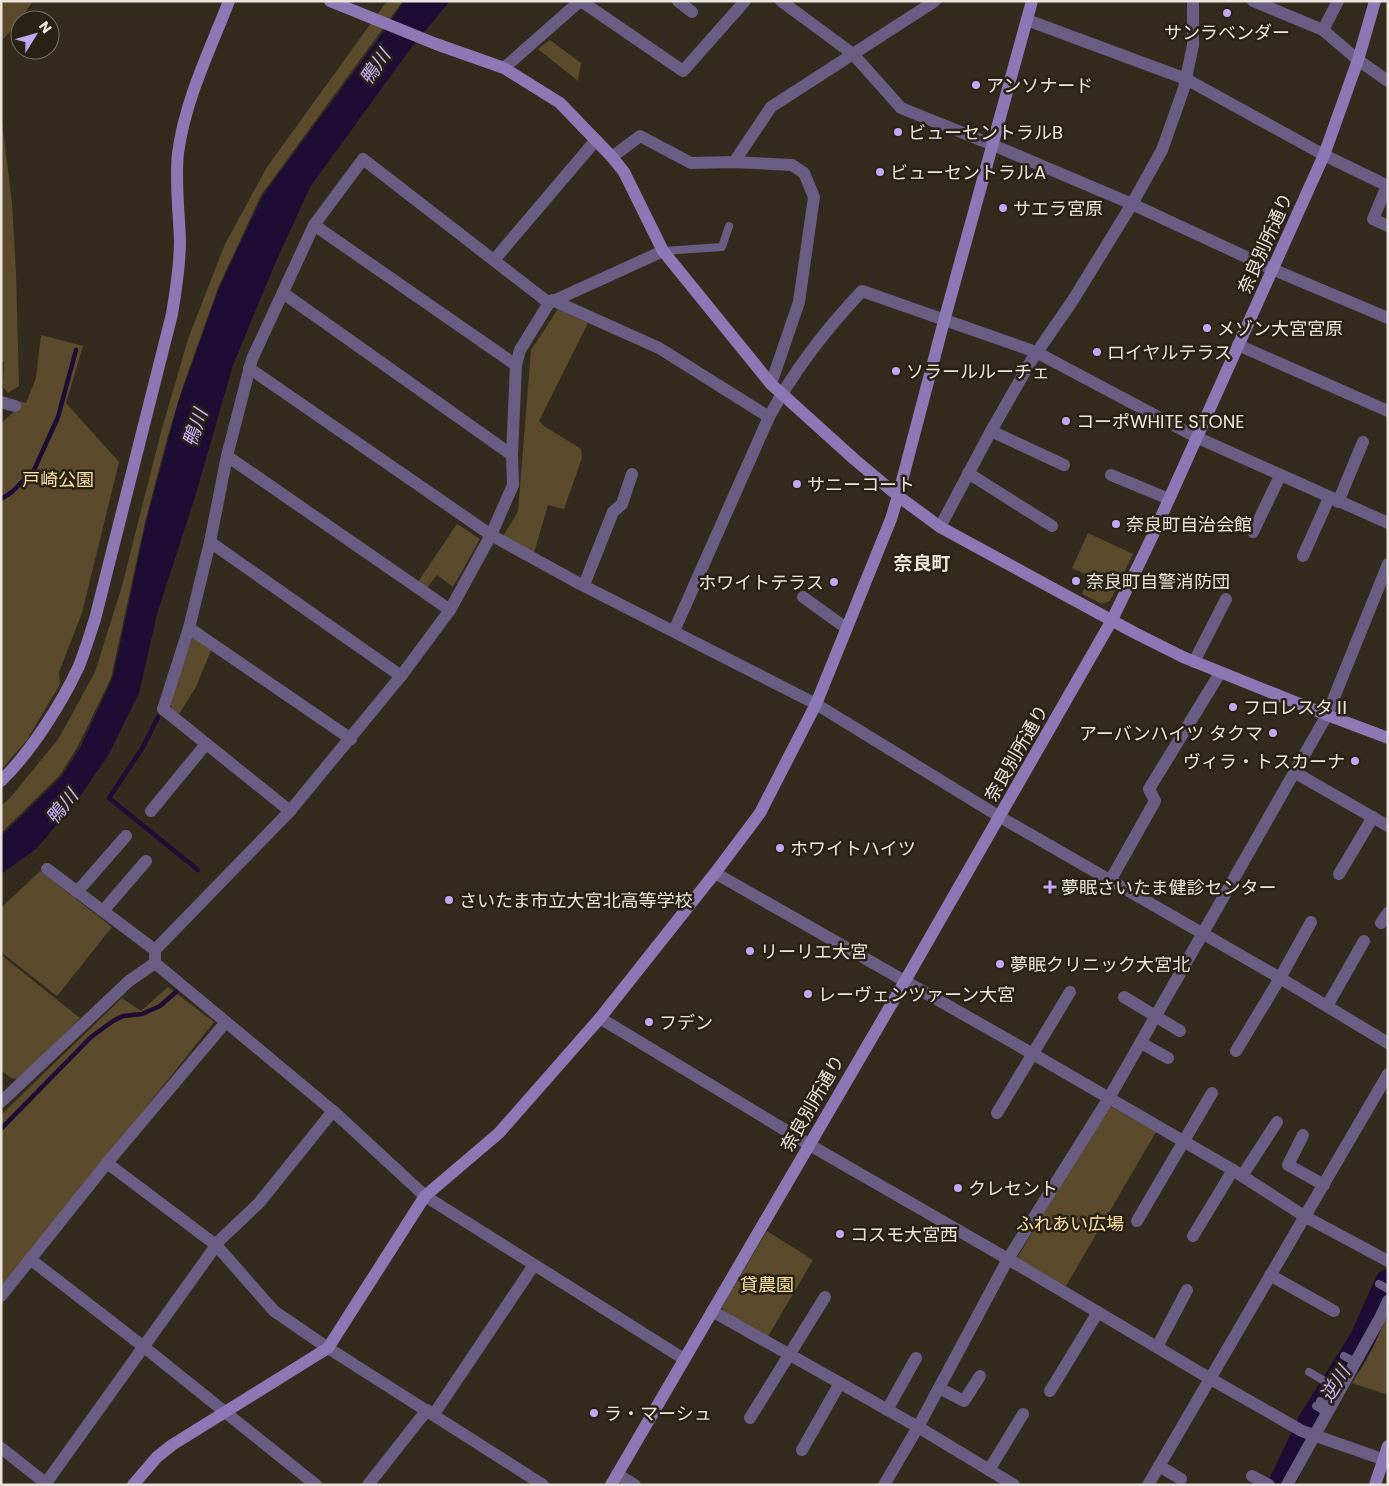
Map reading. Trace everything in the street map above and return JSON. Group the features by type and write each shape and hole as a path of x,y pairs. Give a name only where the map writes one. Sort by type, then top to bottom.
{"street":[{"path":"1,781 32,745 53,713 78,666 96,619 172,314 178,281 180,244 177,177 178,153 186,116 230,1"},
{"path":"504,68 580,1 683,71 745,1"},
{"path":"678,1 692,12"},
{"path":"781,1 853,54 900,108 1132,204 1272,269 1388,318"},
{"path":"734,162 771,106 935,1"},
{"path":"132,1485 156,1457 172,1445 328,1348 425,1196 499,1133 600,1018 760,813 816,704 898,496 1032,1"},
{"path":"940,527 1036,352 1073,300 1132,204 1162,150 1186,79 1193,45 1193,1"},
{"path":"1253,1 1323,30 1358,60 1388,81"},
{"path":"1323,30 1338,1"},
{"name":"奈良別所通り","path":"614,1480 1000,817 1112,620 1169,499 1324,154 1358,60 1374,1"},
{"path":"336,3 436,44 504,68 560,103 624,172 663,251 771,384 781,395 898,496 940,527 1194,662 1388,738"},
{"path":"1027,20 1186,79 1387,186 1373,219 1388,226"},
{"path":"612,157 640,136 691,163 734,162 792,165 804,173 814,197 799,302 771,384"},
{"path":"494,260 596,140"},
{"path":"290,811 163,709 189,628 210,542 227,456 252,359 314,225 363,159 550,302 659,348 769,418"},
{"path":"314,225 516,365"},
{"path":"155,963 155,950 290,811 351,739 450,610 491,535 513,485 512,455 516,365 520,350 550,302 663,251"},
{"path":"674,631 781,395 838,316 862,291 1036,352 1196,437 1388,523"},
{"path":"283,292 512,455"},
{"path":"1238,345 1388,411"},
{"path":"249,368 491,535 816,704 1000,817 1280,978 1388,1043"},
{"path":"1,402 15,406"},
{"path":"991,431 1064,465"},
{"path":"1303,556 1363,442"},
{"path":"227,456 450,610"},
{"path":"968,473 1052,526"},
{"path":"584,585 613,512 622,504 632,474"},
{"path":"1111,475 1169,499"},
{"path":"1253,532 1280,476"},
{"path":"210,542 401,676"},
{"path":"884,1485 918,1427 1008,1259 1109,1098 1327,715 1388,564"},
{"path":"803,597 846,628"},
{"path":"1194,662 1226,599"},
{"path":"189,628 351,739"},
{"path":"1110,881 1155,801 1149,789 1220,673"},
{"path":"151,811 206,744"},
{"path":"1294,772 1388,826"},
{"path":"1339,874 1373,817"},
{"path":"77,892 126,836"},
{"path":"103,911 146,861"},
{"path":"47,869 155,950"},
{"path":"715,873 1185,1142 1238,1173 1304,1216 1388,1261"},
{"path":"1236,1050 1280,978 1311,922"},
{"path":"1327,1006 1364,941"},
{"path":"155,963 333,1111 425,1196 684,1359"},
{"path":"1,1102 129,981 155,963"},
{"path":"997,1113 1070,992"},
{"path":"1124,998 1180,1030"},
{"path":"600,1018 808,1144 1209,1378 1308,1433 1386,1460"},
{"path":"1,1296 107,1164 226,1022"},
{"path":"1141,1043 1168,1058"},
{"path":"1148,1485 1388,1074"},
{"path":"1137,1221 1212,1093"},
{"path":"1,1448 47,1484 216,1245 258,1203 333,1111"},
{"path":"1193,1236 1277,1122"},
{"path":"1303,1135 1288,1165 1324,1185"},
{"path":"107,1164 216,1245 274,1311 328,1348 543,1485"},
{"path":"30,1259 144,1347 316,1485"},
{"path":"368,1485 430,1412 534,1264"},
{"path":"1270,1275 1334,1311"},
{"path":"1157,1347 1188,1290"},
{"path":"750,1418 825,1297"},
{"path":"1287,1485 1308,1433 1339,1382 1350,1359 1380,1318 1388,1301"},
{"path":"712,1311 840,1382 1014,1485"},
{"path":"1050,1391 1098,1312"},
{"path":"888,1410 916,1358"},
{"path":"939,1388 964,1400 980,1376"},
{"path":"802,1450 840,1382"},
{"path":"990,1470 1023,1414"},
{"path":"1375,1485 1386,1460 1388,1446"},
{"path":"1159,1466 1181,1479"},
{"path":"1252,1476 1269,1485"},
{"path":"614,1480 635,1485"}],"lane":[{"path":"663,251 722,247 729,226"},
{"path":"1309,1372 1339,1382"}],"green space":[{"path":"1,1 33,1 27,10 10,10 10,32 1,41"},
{"path":"387,1 403,1 261,195 218,288 183,386 168,435 145,522 111,678 78,746 60,775 1,833 1,806 10,798 59,738 95,672 122,586 161,432 188,339 225,244 267,167"},
{"path":"550,40 581,63 578,81 538,49"},
{"path":"1,114 12,203 19,386 8,393 3,387 4,362 1,360"},
{"path":"558,309 588,323 539,421 581,449 582,458 564,509 548,505 534,553 503,536 518,512 531,350"},
{"name":"戸崎公園","path":"41,335 83,346 66,403 119,462 82,613 59,672 60,684 27,740 1,770 1,423 15,411 19,401 26,403 36,378"},
{"path":"457,524 480,539 453,587 437,575 427,588 418,582"},
{"path":"1088,533 1133,554 1110,601 1102,604 1082,594 1090,576 1072,568"},
{"path":"193,636 212,648 196,687 179,714 172,709 170,703"},
{"path":"40,871 112,927 57,996 1,952 1,908"},
{"path":"1,955 80,1018 18,1079 10,1077 1,1070"},
{"path":"168,987 214,1022 1,1289 1,1115 122,998 141,1011"},
{"name":"ふれあい広場","path":"1108,1105 1156,1132 1066,1286 1017,1258"},
{"name":"貸農園","path":"767,1231 813,1260 767,1338 725,1315 722,1307"},
{"path":"1385,1319 1388,1320 1388,1395 1352,1383 1367,1359"}],"water":[{"name":"鴨川","path":"404,1 450,1 411,48 310,187 274,266 233,365 195,497 157,614 139,693 109,754 77,801 36,849 1,874 1,836 61,777 80,748 113,677 146,522 178,403 219,288 263,195"}],"waterway":[{"path":"1,499 12,492 34,470 58,417 76,350"},
{"path":"158,717 143,747 109,798 198,870"},
{"path":"1,1129 91,1037 123,1016 142,1014 160,1006 176,992"},
{"name":"逆川","path":"1281,1485 1310,1423 1362,1340 1388,1282"}],"place":[{"name":"サンラベンダー","path":"1227,13"},
{"name":"アンソナード","path":"976,85"},
{"name":"ビューセントラルB","path":"898,132"},
{"name":"ビューセントラルA","path":"880,172"},
{"name":"サエラ宮原","path":"1003,208"},
{"name":"メゾン大宮宮原","path":"1207,328"},
{"name":"ロイヤルテラス","path":"1097,352"},
{"name":"ソラールルーチェ","path":"896,371"},
{"name":"コーポWHITE STONE","path":"1066,421"},
{"name":"サニーコート","path":"797,484"},
{"name":"奈良町自治会館","path":"1116,524"},
{"name":"奈良町自警消防団","path":"1076,581"},
{"name":"ホワイトテラス","path":"834,582"},
{"name":"フロレスタⅡ","path":"1233,707"},
{"name":"アーバンハイツ タクマ","path":"1273,733"},
{"name":"ヴィラ・トスカーナ","path":"1355,761"},
{"name":"ホワイトハイツ","path":"780,848"},
{"name":"夢眠さいたま健診センター","path":"1050,887"},
{"name":"さいたま市立大宮北高等学校","path":"449,900"},
{"name":"リーリエ大宮","path":"750,951"},
{"name":"夢眠クリニック大宮北","path":"1000,964"},
{"name":"レーヴェンツァーン大宮","path":"808,994"},
{"name":"フデン","path":"649,1022"},
{"name":"クレセント","path":"958,1188"},
{"name":"コスモ大宮西","path":"840,1234"},
{"name":"ラ・マーシュ","path":"594,1413"}],"district":[{"name":"奈良町","path":"922,563"}]}
